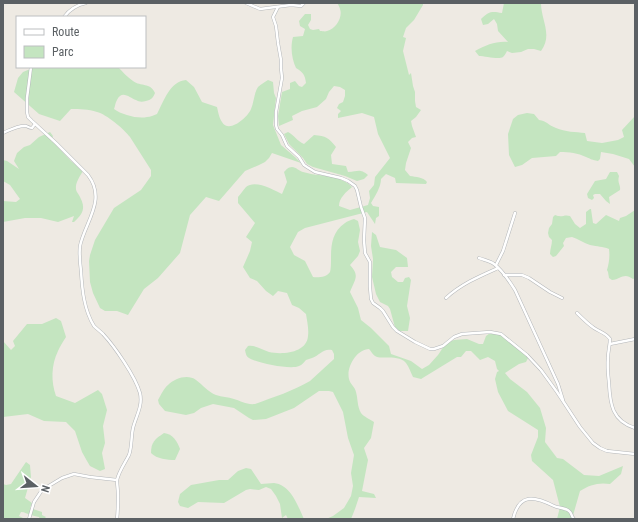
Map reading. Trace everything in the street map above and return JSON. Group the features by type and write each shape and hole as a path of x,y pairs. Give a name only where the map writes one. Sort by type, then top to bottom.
{"street":[{"path":"65,16 77,5 86,3"},
{"path":"246,3 260,9 291,5 301,6 304,3"},
{"path":"278,7 273,17 282,60 282,78 276,112 277,129 282,135 287,146 299,157 304,165 315,172 341,178 355,186 365,218 365,253 370,262 371,300 373,303 383,311 397,331 430,349 443,346 454,337 462,334 490,332 500,333 533,361 548,379 580,427 593,443 607,451 635,454"},
{"path":"32,68 26,107 28,116 88,175 95,188 96,196 94,207 80,248 81,273 86,309 95,327 111,343 136,383 140,393 141,405 133,428 130,453 117,480 117,519"},
{"path":"3,133 21,126 27,126 30,129 35,124"},
{"path":"496,265 503,251 515,213"},
{"path":"479,258 496,265 511,284 519,298 558,384 564,403"},
{"path":"446,298 455,290 474,279 498,268"},
{"path":"504,275 522,275 562,298"},
{"path":"577,313 596,330 609,337 610,344 607,364 609,395 612,407 624,424 635,428"},
{"path":"610,344 635,339"},
{"path":"29,519 34,502 42,490 62,478 74,474 117,480"},
{"path":"513,519 520,503 524,500 531,499 541,500 568,511 574,519"}],"green space":[{"path":"337,3 423,3 414,20 406,28 403,37 406,38 403,51 409,75 411,73 416,107 421,110 411,121 416,137 412,138 408,142 411,148 405,170 410,176 421,178 427,182 426,184 396,183 395,178 386,174 381,179 379,188 371,203 373,206 379,207 379,216 376,218 375,224 367,212 305,228 298,232 290,247 294,255 305,261 313,277 325,276 330,272 332,244 337,230 348,221 354,219 358,221 360,230 358,242 360,251 358,256 350,265 355,272 356,278 350,292 358,308 361,320 389,346 391,354 411,361 422,369 429,365 446,343 454,340 467,339 483,344 486,336 493,331 508,339 521,349 528,358 526,362 519,364 505,373 510,379 527,392 540,408 546,428 545,442 557,458 563,459 584,475 599,476 623,466 621,474 610,484 594,484 580,491 572,519 557,519 560,507 553,480 532,461 531,455 538,437 538,430 508,411 498,392 495,379 497,372 499,371 495,361 488,357 480,360 471,351 466,351 461,357 457,357 421,379 413,377 403,360 378,357 369,349 360,352 353,360 349,369 349,374 350,381 357,395 359,408 365,417 374,422 371,438 364,448 368,460 362,491 374,494 376,498 359,497 351,519 326,519 344,508 351,496 353,486 351,473 354,455 348,438 343,412 333,392 319,391 294,408 266,419 253,420 234,408 213,404 186,415 165,411 159,404 158,400 167,386 174,380 189,377 196,380 213,394 255,404 304,385 334,359 332,350 326,350 315,357 306,360 300,366 289,367 259,362 247,356 245,350 248,346 254,346 274,353 293,352 307,342 308,331 306,314 299,308 292,305 287,293 278,291 273,296 257,281 250,278 243,267 252,242 246,237 255,223 238,203 238,197 246,187 254,184 264,186 282,194 287,182 284,172 288,168 292,167 309,174 342,180 352,187 345,193 339,203 339,206 350,210 368,205 370,198 369,191 374,185 375,177 390,158 378,134 374,117 362,113 338,118 338,114 341,111 337,108 339,104 343,102 345,90 334,86 326,99 317,107 302,111 292,116 293,120 279,126 278,116 282,92 290,89 290,83 295,81 302,87 306,83 303,74 296,68 292,53 293,37 303,36 305,29 300,26 299,21 305,14 311,14 311,20 308,25 310,29 319,29 320,31 330,30 340,19 341,12"},
{"path":"504,3 541,3 541,9 546,27 546,39 541,51 528,49 521,52 512,53 507,51 503,57 498,58 479,56 475,51 491,44 508,42 498,31 497,24 494,19 488,24 483,25 481,19 486,14 491,12 502,13"},
{"path":"33,68 119,68 133,81 151,87 155,93 151,99 143,102 126,95 121,95 119,97 114,109 126,115 135,117 148,117 157,114 168,92 180,81 186,80 194,87 202,102 217,107 221,120 225,125 229,126 238,123 246,116 251,109 258,87 268,80 273,82 276,98 273,125 281,145 301,163 272,153 265,162 245,171 219,201 206,197 190,215 180,253 158,278 144,289 128,315 117,311 105,311 100,308 90,282 90,255 95,240 114,208 141,190 151,176 151,170 130,137 115,122 101,113 90,110 71,109 60,121 39,114 14,92 18,78 23,72"},
{"path":"527,113 534,114 539,120 544,121 553,127 570,132 585,133 587,141 602,143 618,140 624,137 622,130 635,116 635,167 629,159 613,154 601,152 600,159 598,161 577,154 560,152 556,156 532,158 522,165 515,167 509,155 508,134 513,119 518,115"},
{"path":"50,132 53,136 51,141 83,171 76,184 76,191 82,201 83,211 74,222 72,222 74,216 58,222 41,218 25,218 3,222 3,201 16,202 20,199 10,185 3,181 3,160 19,169 14,161 17,153 39,137"},
{"path":"288,132 304,144 314,135 327,138 336,147 331,155 332,164 346,166 348,172 360,171 368,175 364,179 357,181 307,164 289,144 284,134"},
{"path":"610,172 617,172 619,176 618,180 620,190 609,197 610,204 600,194 593,195 594,198 592,200 588,198 587,194 595,181 606,179"},
{"path":"590,209 593,223 596,224 606,215 619,221 620,218 635,210 635,278 633,279 625,276 612,280 609,278 607,270 609,249 590,245 572,237 566,238 563,243 564,246 556,256 553,257 550,254 552,240 548,233 553,217 555,215 570,216 575,224 580,228 586,224 586,212"},
{"path":"372,232 376,235 380,247 396,250 407,258 408,267 396,267 391,272 392,277 398,282 403,282 405,278 409,277 411,280 407,306 410,318 408,331 396,331 390,309 388,306 380,302 376,294 372,277"},
{"path":"56,318 61,321 66,337 54,362 53,385 56,396 75,403 98,390 102,394 107,410 103,426 105,443 102,453 105,469 100,471 90,466 82,452 75,431 66,422 44,421 28,414 3,417 3,341 11,350 15,346 13,341 27,324 42,324"},
{"path":"164,433 172,436 179,446 180,449 175,460 159,458 151,453 154,441"},
{"path":"26,462 30,465 31,477 25,498 32,503 30,508 42,512 42,515 46,517 44,519 40,519 39,517 21,512 19,516 25,519 3,519 3,484 11,484"},
{"path":"246,468 251,469 261,484 274,483 285,488 293,497 304,519 288,519 286,515 282,518 280,504 276,496 271,489 266,487 259,490 246,490 224,503 198,502 188,508 180,506 178,502 180,494 191,485 219,480 228,480 238,471"}]}
